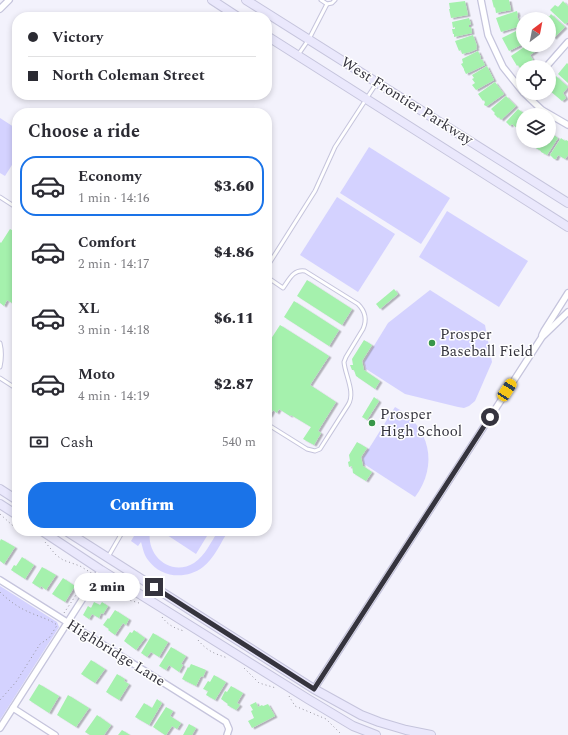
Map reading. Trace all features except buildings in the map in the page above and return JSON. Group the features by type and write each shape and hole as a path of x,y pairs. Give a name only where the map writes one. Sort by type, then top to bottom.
{"street":[{"path":"0,9 9,0"},
{"path":"212,0 230,12"},
{"name":"West Frontier Parkway","path":"246,0 265,12"},
{"path":"481,0 488,35 503,67 516,84"},
{"name":"West Frontier Parkway","path":"272,16 568,203"},
{"name":"West Frontier Parkway","path":"272,39 568,227"},
{"path":"552,60 568,42"},
{"path":"531,100 542,110 568,124"},
{"path":"542,337 544,331 568,293"},
{"path":"308,699 542,337 568,312"},
{"path":"0,489 12,497"},
{"path":"0,504 12,512"},
{"path":"42,536 99,573 353,726 376,735"},
{"path":"74,536 314,689 361,716 406,730 431,735"},
{"path":"0,728 108,557"},
{"name":"Highbridge Lane","path":"0,580 226,722 229,729 226,735"},
{"path":"13,708 55,735"}],"lane":[{"path":"321,0 328,4"},
{"path":"298,56 328,4 332,4 334,0"},
{"path":"272,259 315,191 335,147 377,83"},
{"path":"0,198 12,205"},
{"path":"272,280 283,288 294,273 305,271 358,304 365,315 365,326 345,359 344,364 351,400 320,449 315,451 306,449 272,427"},
{"path":"0,342 2,359 0,366"},
{"path":"0,378 12,386"},
{"path":"108,557 120,536"}],"path":[{"path":"0,514 12,525"},
{"path":"41,536 56,555 63,560 80,566 90,572 99,573"},
{"path":"61,618 90,572"},
{"path":"0,592 8,600 57,625 49,638 40,644 36,649 16,682 0,700"},
{"path":"122,592 129,600 143,604"},
{"path":"160,614 167,624 176,629 188,632"},
{"path":"196,638 213,653 230,659"},
{"path":"244,667 259,682 276,688"},
{"path":"286,694 290,697 295,706 326,719 342,735"}],"shaded area":[{"path":"0,118 12,126 12,165 5,176 0,173"},
{"path":"369,147 450,198 421,244 340,193"},
{"path":"337,197 395,234 358,292 300,255"},
{"path":"447,211 528,261 499,307 419,257"},
{"name":"Prosper Baseball Field","path":"430,290 485,325 492,362 475,401 464,408 405,394 366,369 364,362 388,323"},
{"path":"395,407 407,415 416,425 423,435 427,447 427,472 415,497 364,464 363,458"},
{"path":"134,536 150,536 152,549 162,562 169,566 185,567 194,563 205,553 215,536 225,536 207,564 196,571 182,575 167,574 160,571 148,560 141,542 138,546 131,541"},
{"path":"169,536 207,536 196,554"},
{"path":"0,586 57,622 59,627 0,720"}],"place":[{"name":"Prosper Baseball Field","path":"432,343"},
{"name":"Prosper High School","path":"372,423"}],"route":[{"path":"154,587 314,689 490,417"}]}
